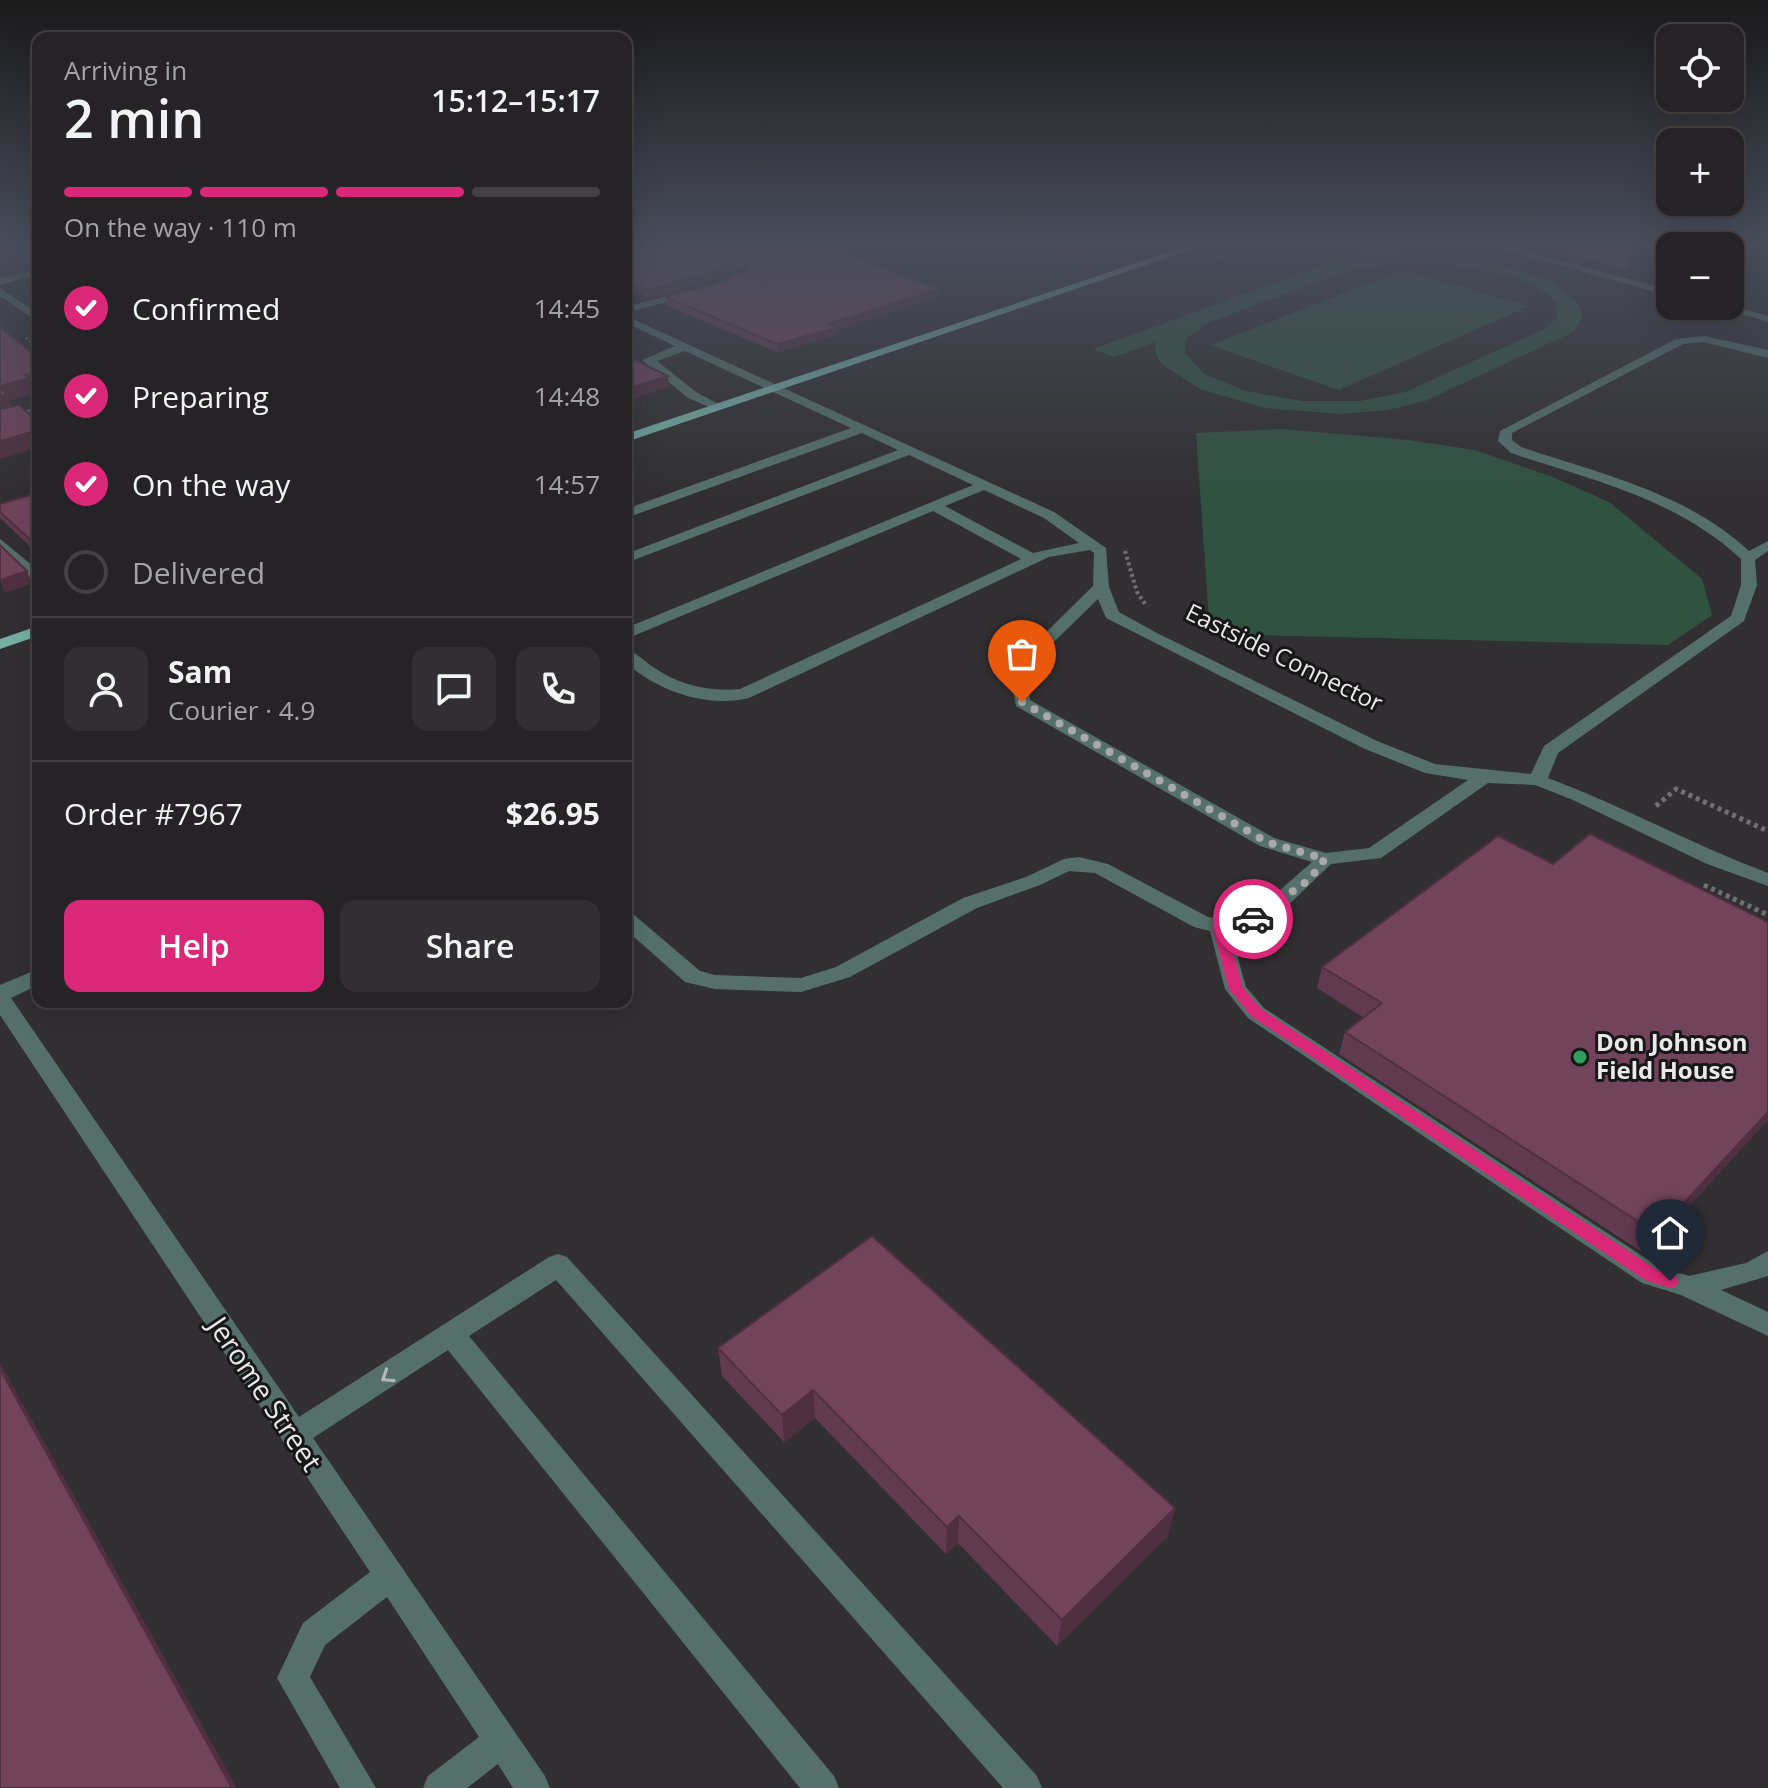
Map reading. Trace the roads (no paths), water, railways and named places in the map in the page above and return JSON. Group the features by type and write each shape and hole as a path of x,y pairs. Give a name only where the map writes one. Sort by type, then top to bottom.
{"main road":[{"path":"632,436 951,328"},
{"path":"0,644 32,633"}],"street":[{"path":"646,328 1049,515 1101,551 1101,587 1112,615 1371,745 1431,769 1484,777 1538,780 1580,796 1714,860 1768,880"},
{"path":"1538,780 1550,750 1738,618 1749,585 1748,558 1722,534 1694,516 1516,450 1505,441 1506,431 1680,341 1704,339 1768,354"},
{"path":"684,347 648,360 692,395 716,406"},
{"path":"0,420 32,412"},
{"path":"632,512 861,429"},
{"path":"632,557 907,451"},
{"path":"632,632 982,486"},
{"path":"934,506 1033,559"},
{"path":"0,543 32,572"},
{"path":"632,658 678,689 719,698 743,694 1045,553 1092,545"},
{"path":"1748,558 1768,545"},
{"path":"1101,587 1017,669 1022,702 1267,842 1325,859 1374,854 1484,777"},
{"path":"632,924 693,977 715,982 801,985 843,972 970,903 1033,881 1064,865 1079,863 1101,868 1201,922 1219,927 1242,926 1309,880 1325,859"},
{"path":"1219,927 1236,989 1256,1013 1651,1275 1689,1287 1768,1325"},
{"path":"0,996 32,979"},
{"name":"Jerome Street","path":"0,996 293,1436 533,1788"},
{"path":"1689,1287 1753,1272 1768,1262"},
{"path":"293,1436 558,1265 1025,1788"},
{"path":"452,1335 822,1788"},
{"path":"359,1788 293,1678 314,1634 390,1576"},
{"path":"440,1788 501,1741"}],"place":[{"name":"Don Johnson Field House","path":"1580,1057"}]}
